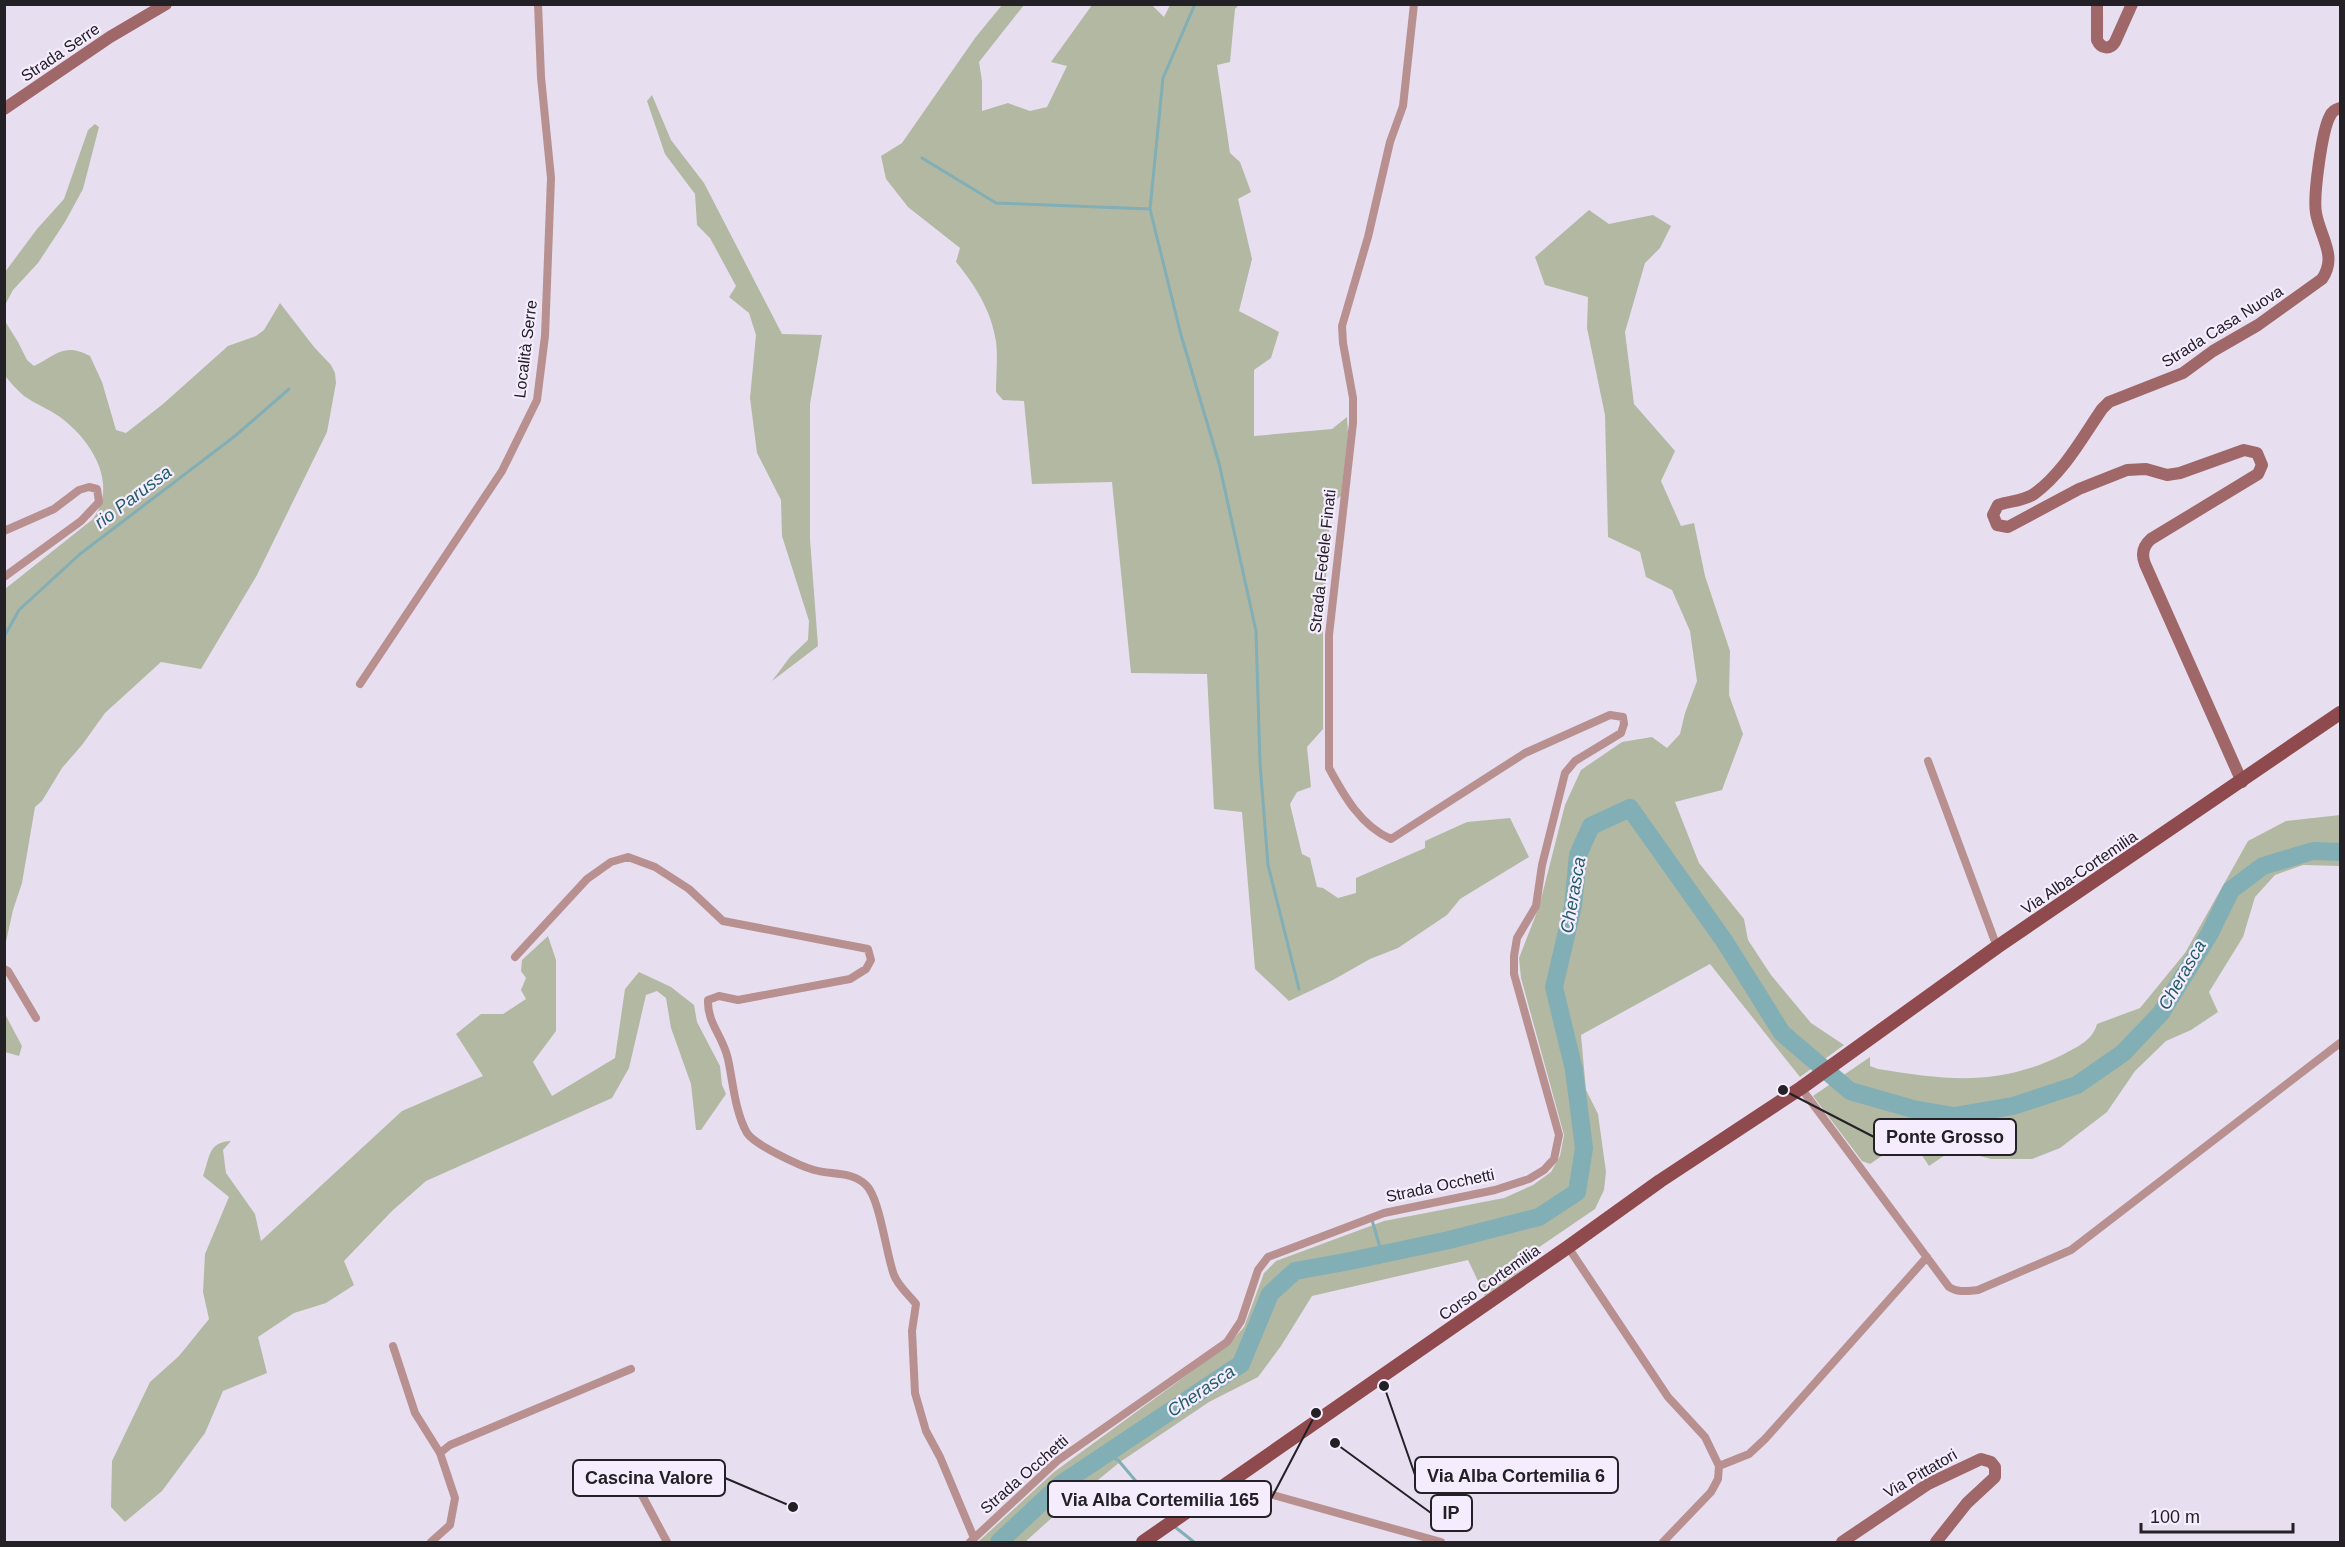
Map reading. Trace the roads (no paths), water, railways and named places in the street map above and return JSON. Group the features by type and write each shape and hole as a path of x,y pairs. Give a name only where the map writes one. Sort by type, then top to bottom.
{"main road":[{"name":"Via Alba-Cortemilia","path":"1803,1086 1997,947 2340,713"},
{"name":"Corso Cortemilia","path":"1150,1541 1191,1508 1660,1181 1803,1086"}],"street":[{"name":"Strada Serre","path":"4,109 110,38 166,4"},
{"name":"Località Serre","path":"360,684 502,471 537,400 545,336 551,178 541,77 538,4"},
{"name":"Strada Fedele Finati","path":"1414,4 1403,106 1390,142 1368,237 1342,326 1342,343 1353,398 1353,423 1329,635 1329,768 1338,786 1364,822 1381,835 1391,839 1526,753 1610,715 1623,717"},
{"path":"2097,4 2097,40 2106,48 2113,44 2132,4"},
{"name":"Strada Casa Nuova","path":"2242,782 2145,564 2143,553 2151,539 2258,474 2262,465 2257,453 2244,450 2180,473 2167,475 2146,470 2127,470 2079,489 2008,527 1997,525 1993,515 1998,505 2019,501 2033,495 2063,467 2109,402 2183,373 2213,351 2258,325 2322,279 2328,270 2330,261 2315,212 2317,180 2329,118 2340,108"},
{"path":"4,531 54,509 79,490 89,487 97,489 99,502 81,522 4,577"},
{"name":"Strada Occhetti","path":"972,1540 1057,1461 1227,1342 1241,1321 1258,1270 1268,1257 1384,1213 1495,1190 1529,1179 1544,1170 1554,1158 1559,1135 1514,974 1514,956 1517,938 1536,906 1548,837 1565,773 1575,761 1621,733 1624,724 1623,717"},
{"path":"1928,761 1997,947"},
{"path":"515,957 587,879 611,862 628,857 655,867 681,884 723,921 868,949 871,960 866,969 850,979 738,1000 720,996 708,1000 707,1012 726,1049 741,1120 749,1136 789,1160 815,1171 844,1174 867,1185 879,1210 887,1255 895,1279 916,1304 912,1331 915,1393 926,1431 940,1457 972,1540"},
{"path":"4,969 8,971 36,1018"},
{"path":"1803,1086 1949,1287 1955,1291 1965,1292 1978,1290 2071,1250 2340,1043"},
{"path":"1568,1247 1668,1397 1705,1437 1719,1466 1718,1479 1711,1492 1664,1542"},
{"path":"1719,1466 1749,1454 1765,1439 1927,1257"},
{"path":"393,1346 415,1413 440,1453 455,1498 450,1525 431,1542"},
{"path":"440,1453 450,1445 631,1369"},
{"name":"Via Pittatori","path":"1842,1542 1928,1484 1981,1460 1991,1462 1995,1467 1995,1477 1967,1503 1936,1542"},
{"path":"1232,1480 1273,1495 1441,1542"},
{"path":"635,1482 667,1542"}],"waterway":[{"path":"1195,4 1163,78 1150,209 1181,335 1219,463 1256,631 1260,763 1268,865 1299,989"},
{"path":"922,158 996,203 1150,209"},
{"name":"rio Parussa","path":"4,637 19,610 80,554 235,436 289,389"},
{"name":"Cherasca","path":"999,1542 1061,1484 1241,1364 1270,1294 1295,1271 1449,1240 1539,1217 1577,1192 1584,1148 1574,1070 1554,987 1573,906 1578,855 1591,826 1630,808 1725,942 1782,1033 1850,1091 1913,1109 1954,1116 2013,1106 2077,1085 2123,1053 2161,1013 2210,933 2231,890 2263,866 2313,851 2340,852"},
{"path":"1372,1220 1382,1254"},
{"path":"1106,1455 1118,1460 1168,1519"},
{"path":"1175,1527 1194,1542"}],"place":[{"name":"Ponte Grosso","path":"1783,1090"},
{"name":"Via Alba Cortemilia 6","path":"1384,1386"},
{"name":"Via Alba Cortemilia 165","path":"1316,1413"},
{"name":"IP","path":"1335,1443"},
{"name":"Cascina Valore","path":"793,1507"}]}
